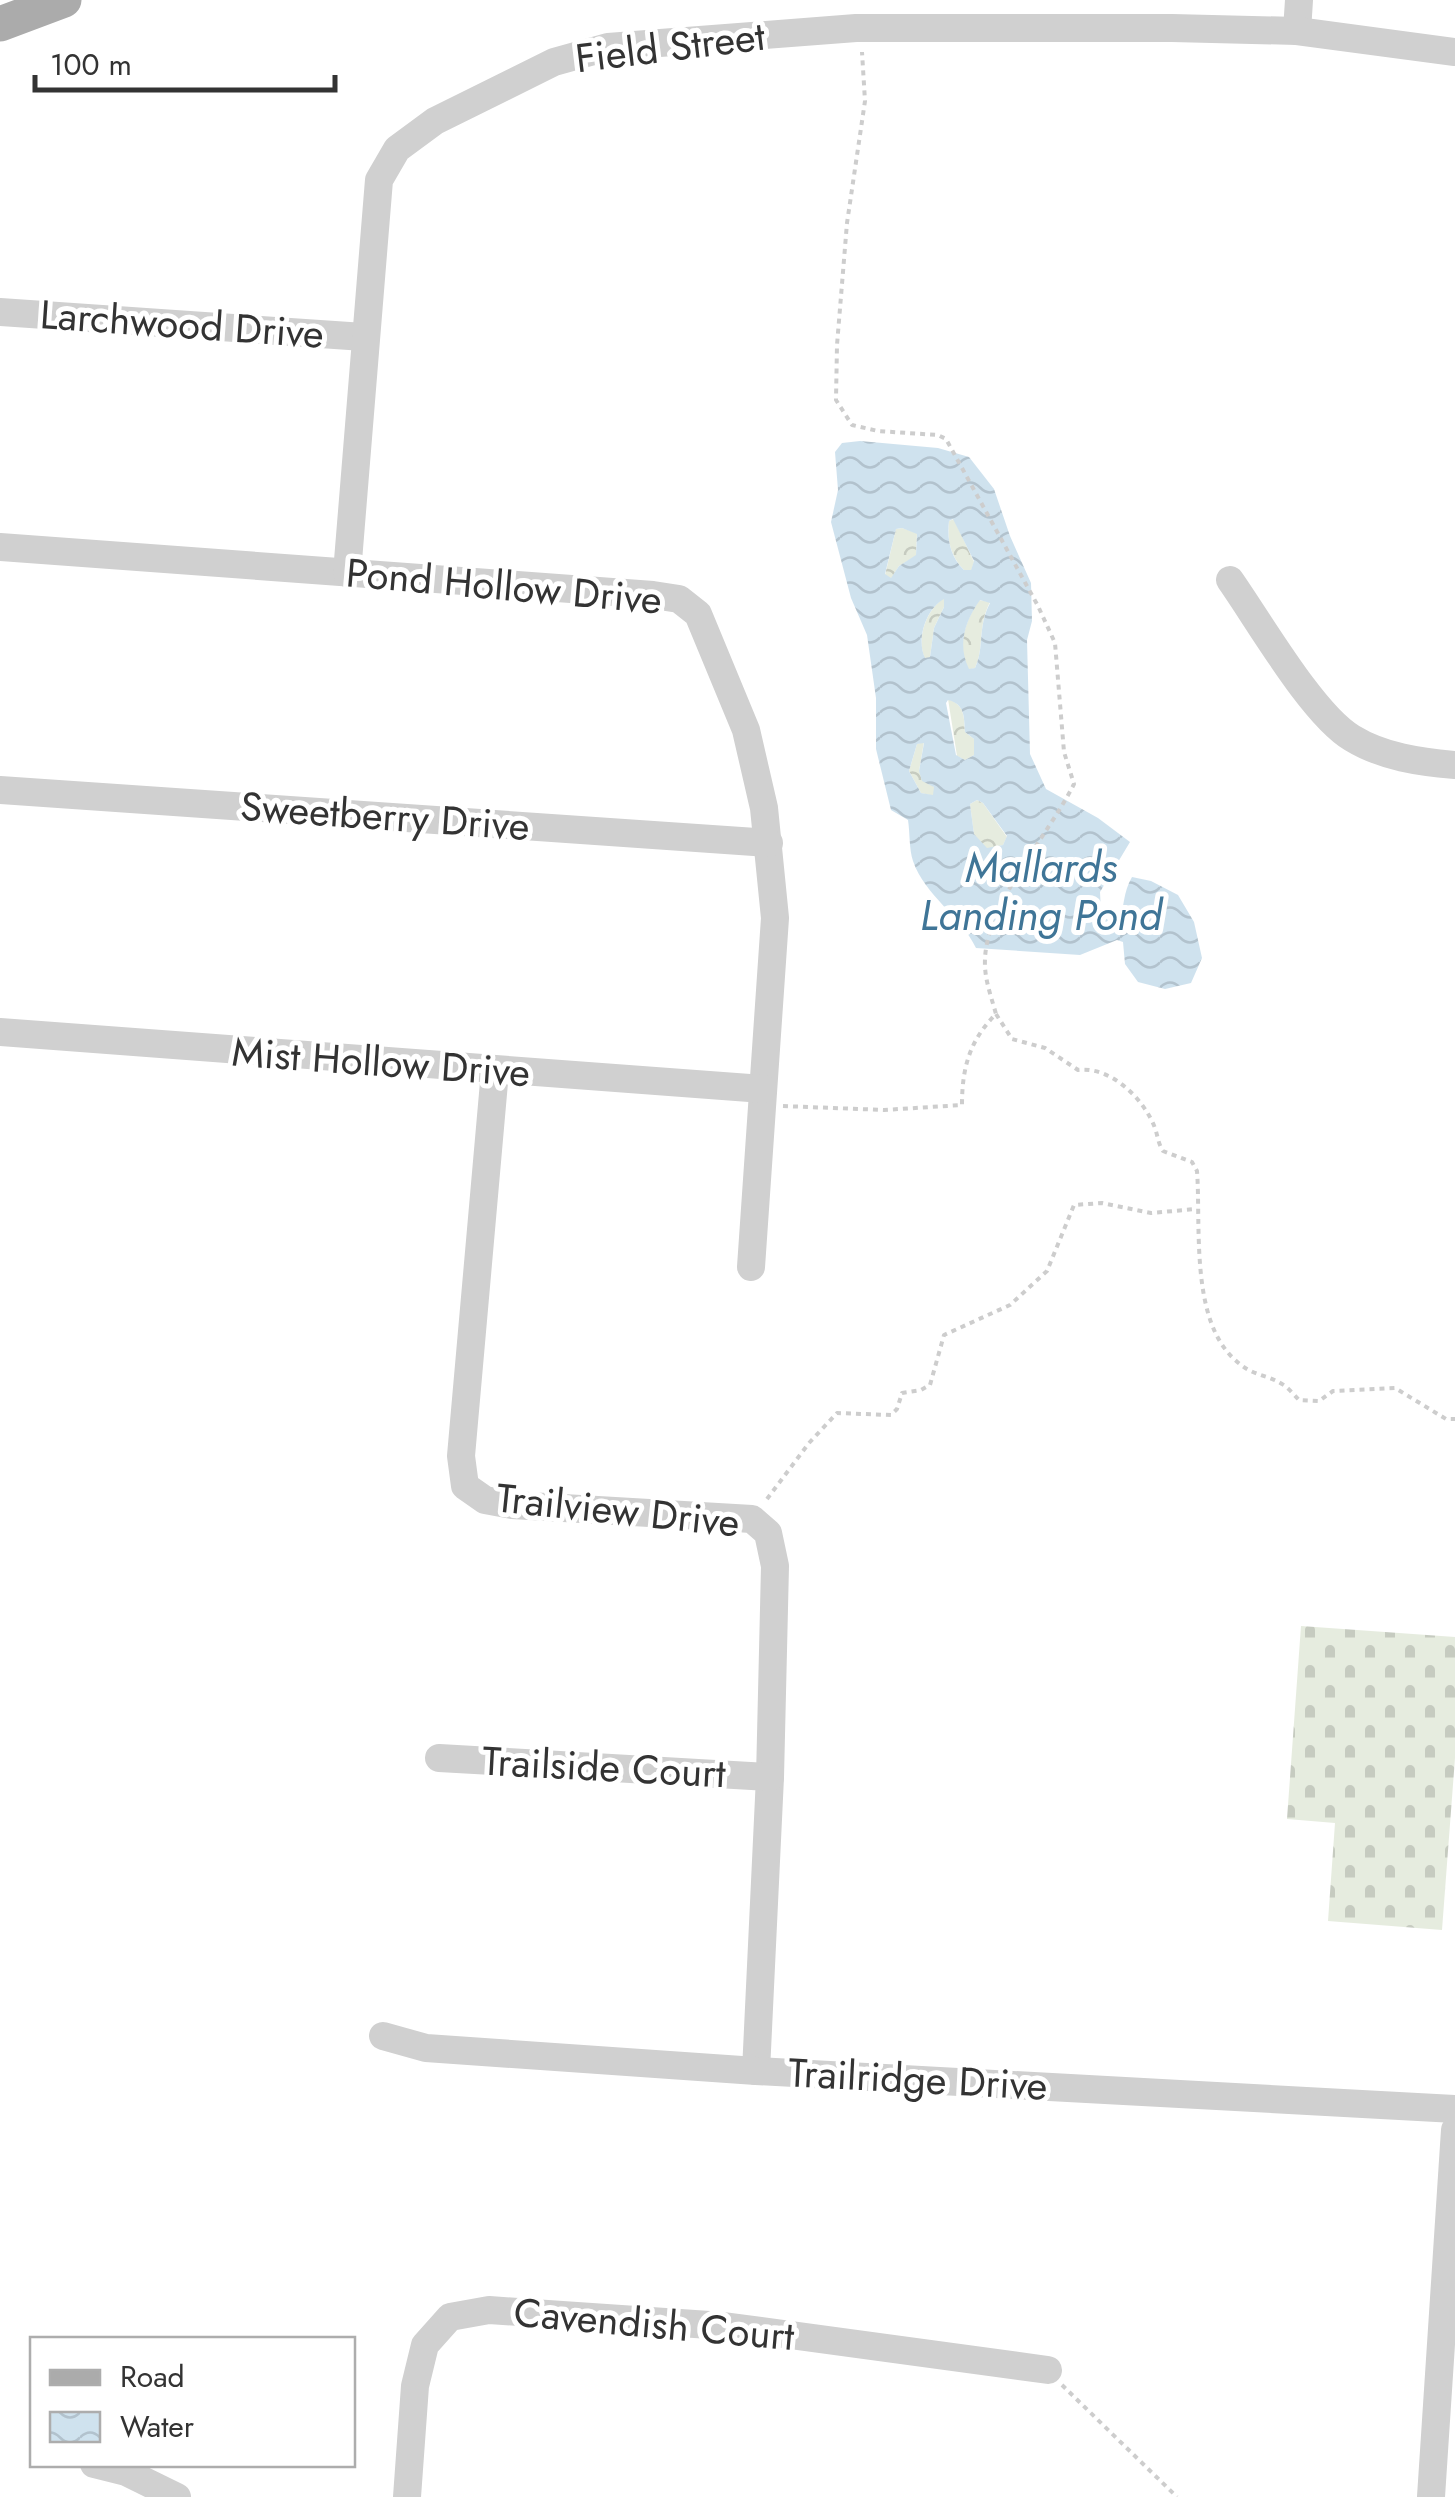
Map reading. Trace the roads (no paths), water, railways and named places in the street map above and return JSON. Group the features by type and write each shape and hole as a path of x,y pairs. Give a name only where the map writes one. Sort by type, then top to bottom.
{"main road":[{"path":"0,24 64,0"}],"street":[{"path":"856,28 865,0"},
{"path":"1296,32 1300,0"},
{"name":"Field Street","path":"347,573 379,180 398,149 435,121 554,62 608,47 856,28 1296,32 1455,52"},
{"name":"Larchwood Drive","path":"0,312 364,337"},
{"name":"Pond Hollow Drive","path":"0,547 679,599 698,614 746,730 769,843 775,918 751,1268"},
{"path":"1230,580 1320,710 1350,738 1387,754 1455,765"},
{"name":"Sweetberry Drive","path":"0,790 769,843"},
{"name":"Mist Hollow Drive","path":"0,1032 495,1071 762,1097"},
{"name":"Trailview Drive","path":"495,1071 461,1456 465,1486 485,1500 512,1505 752,1519 768,1533 776,1566 756,2070"},
{"name":"Trailside Court","path":"439,1758 770,1777"},
{"name":"Trailridge Drive","path":"383,2036 426,2048 1455,2108"},
{"path":"1431,2497 1455,2130"},
{"name":"Cavendish Court","path":"407,2497 415,2386 424,2345 450,2317 489,2310 724,2326 1048,2370"},
{"path":"106,2467 126,2472 177,2497"}],"water":[{"name":"Mallards Landing Pond","path":"842,443 938,448 969,457 994,489 1031,583 1032,621 1027,640 1030,754 1046,789 1098,818 1130,842 1100,892 1101,912 1112,925 1119,925 1132,877 1151,881 1178,895 1194,922 1202,958 1191,983 1165,989 1138,982 1125,964 1123,942 1117,940 1080,955 976,948 926,885 912,857 908,820 891,810 876,749 876,698 867,635 851,598 831,522 838,490 835,452","holes":["953,519 974,561 971,570 964,570 953,553 949,521","896,529 917,534 916,555 899,566 891,578 885,574","944,599 930,657 925,658 922,634 928,617","980,600 990,603 978,660 975,668 969,669 963,642 970,616","948,700 961,708 965,732 974,739 974,755 965,760 956,755 946,703","924,743 919,771 922,781 934,787 933,795 921,793 909,771 917,744","977,800 1007,836 1003,845 987,848 974,834 970,804"]}]}
